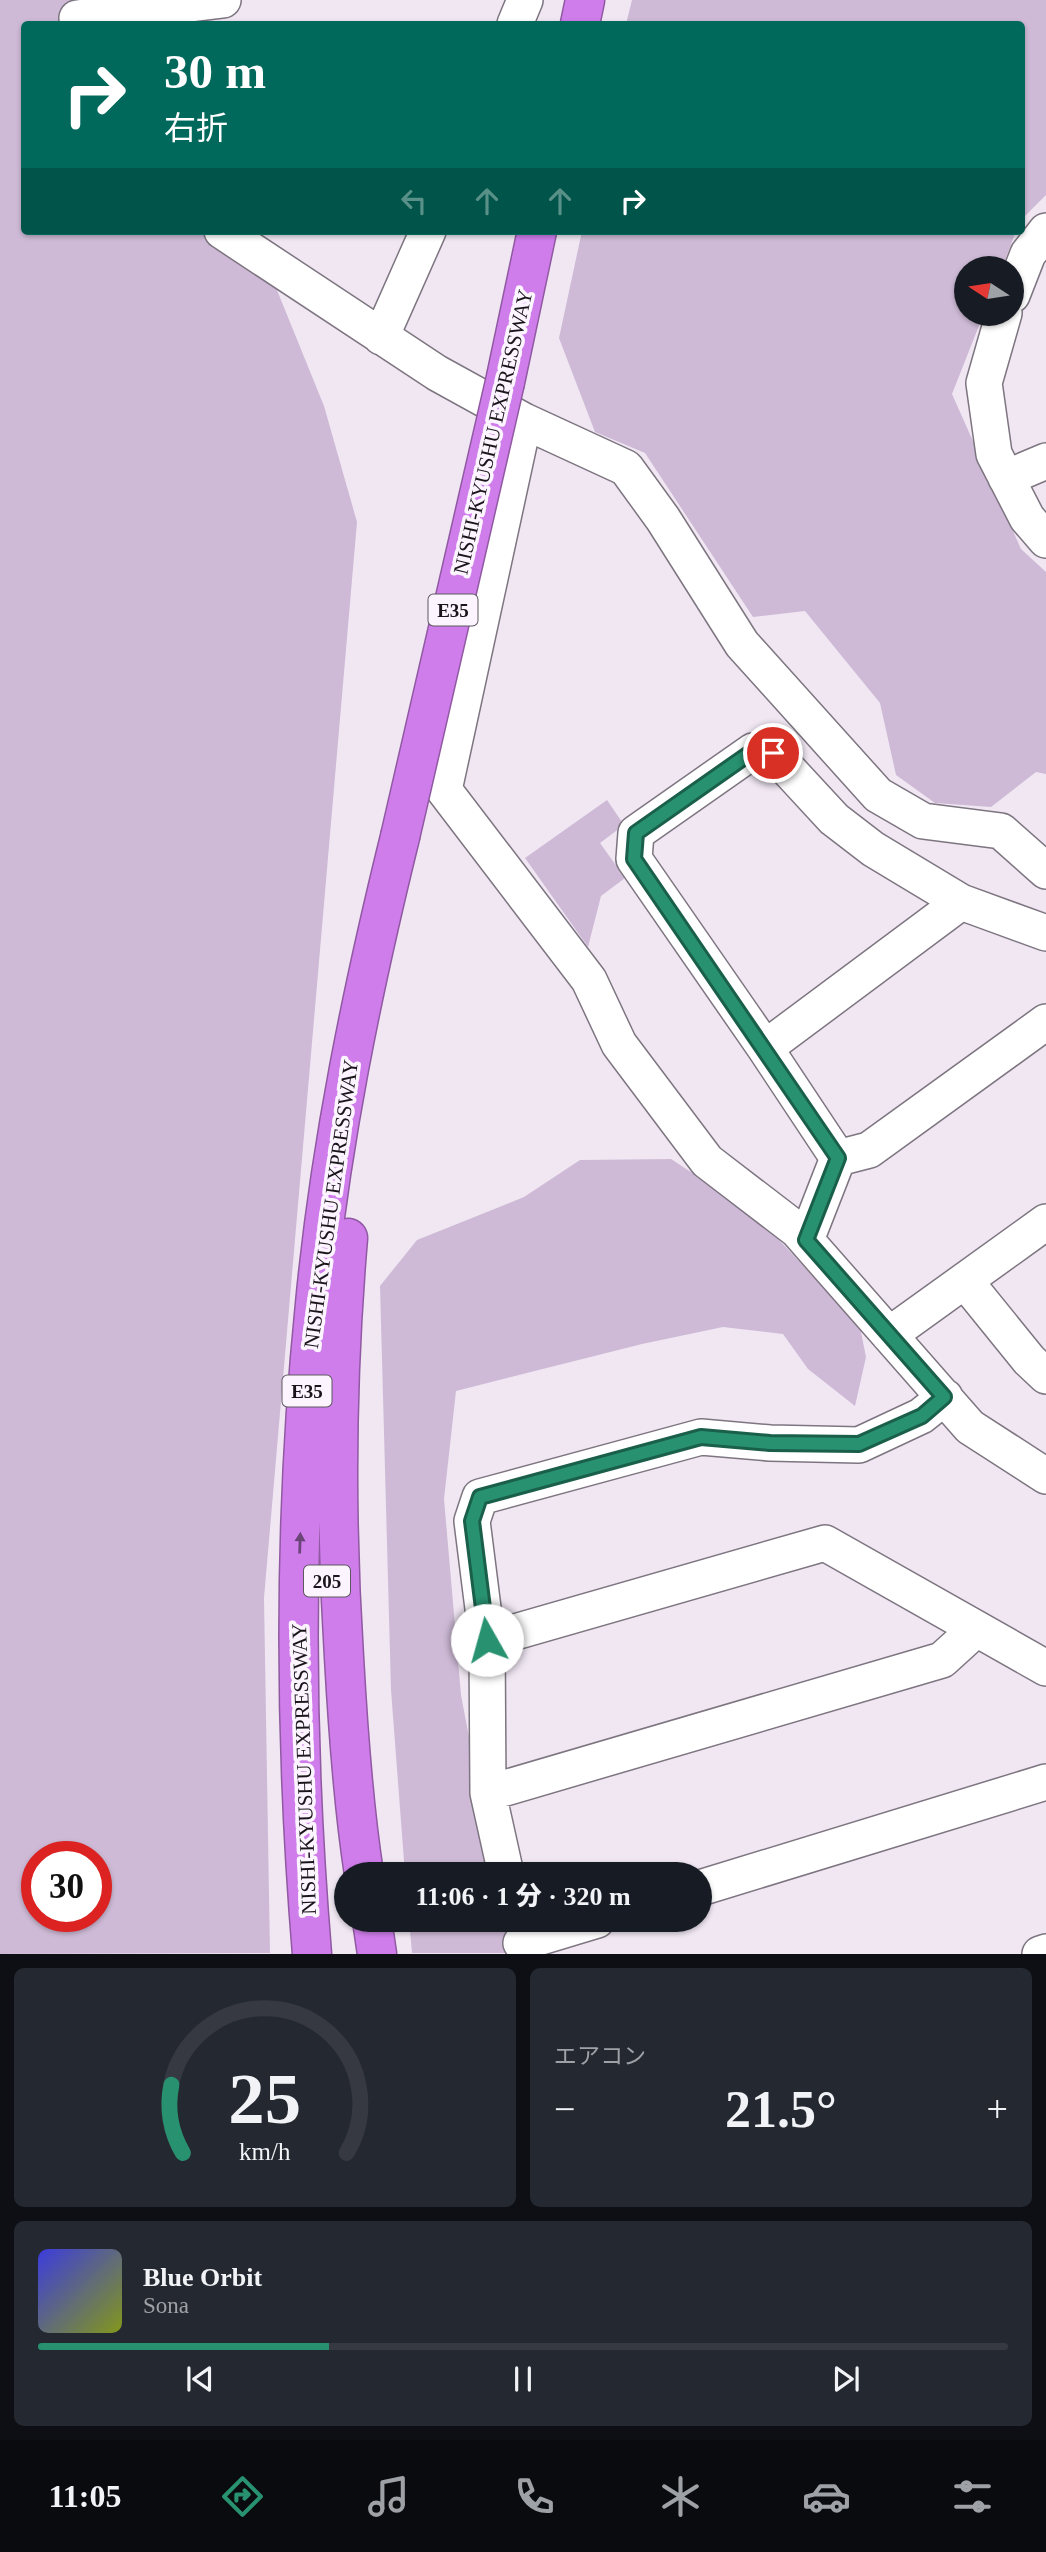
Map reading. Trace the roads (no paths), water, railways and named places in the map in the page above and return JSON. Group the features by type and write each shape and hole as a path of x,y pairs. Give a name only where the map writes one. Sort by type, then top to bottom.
{"highway":[{"path":"581,21 585,0"},
{"name":"NISHI-KYUSHU EXPRESSWAY","path":"312,1954 298,1716 298,1577 303,1434 315,1302 333,1162 355,1035 505,383 536,235"},
{"name":"NISHI-KYUSHU EXPRESSWAY","path":"364,1862 348,1731 340,1588 336,1436 344,1287 371,1021 400,837"},
{"name":"205","path":"344,1287 331,1405 327,1602 347,1862"},
{"path":"354,1932 357,1954"},
{"path":"374,1932 377,1954"}],"street":[{"path":"75,14 223,0"},
{"path":"515,21 525,0"},
{"path":"1024,264 1028,254 1046,231"},
{"path":"228,235 437,373 524,421 626,468 663,519 742,644 878,795 923,821 1001,831 1046,870"},
{"path":"381,338 426,235"},
{"path":"1000,326 984,383 993,454 1027,518 1046,540"},
{"path":"524,421 444,790 589,980 619,1044 707,1161 797,1230 971,1427 1046,1476"},
{"path":"1006,478 1046,461"},
{"path":"838,1158 634,859 636,833 753,751 773,753 834,819 873,849 961,902 1046,933"},
{"path":"765,1048 961,902"},
{"path":"838,1158 869,1150 1046,1022"},
{"path":"806,1240 838,1158"},
{"path":"889,1335 1046,1222"},
{"path":"965,1280 1028,1360 1046,1376"},
{"path":"503,1862 488,1793 487,1640 472,1521 480,1497 701,1437 770,1443 859,1444 922,1416 944,1397"},
{"path":"487,1640 825,1543 1046,1668"},
{"path":"488,1793 942,1660 975,1630"},
{"path":"712,1884 1046,1782"},
{"path":"521,1939 549,1932"},
{"path":"1040,1954 1046,1952"}]}
